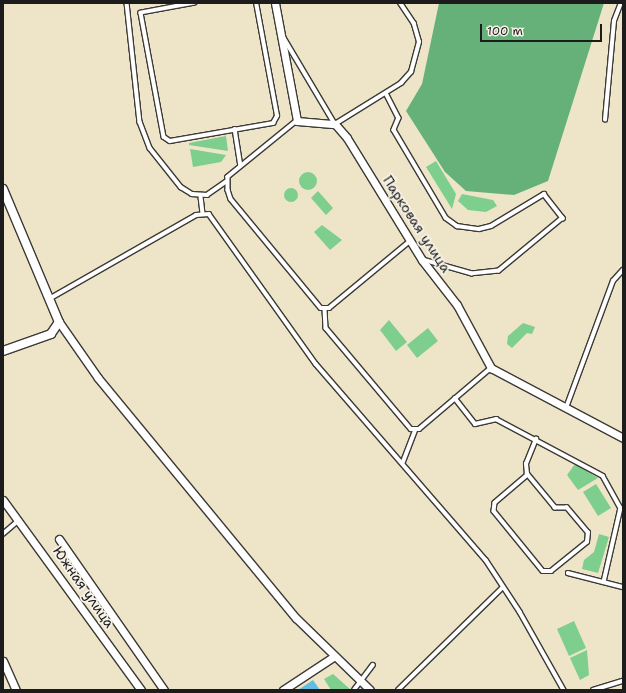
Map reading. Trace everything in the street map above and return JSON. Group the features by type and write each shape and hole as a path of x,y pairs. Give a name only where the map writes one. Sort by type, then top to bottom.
{"street":[{"path":"275,3 297,121 335,124"},
{"name":"Парковая улица","path":"335,124 347,138 422,260 458,304 491,368"},
{"path":"3,189 59,322 148,440 333,657 370,690"},
{"path":"3,351 51,334 59,322"},
{"path":"491,368 565,409 623,438"},
{"name":"Южная улица","path":"3,500 20,519 141,690"},
{"path":"59,539 164,690"},
{"path":"283,690 333,657"},
{"path":"3,661 16,690"}],"lane":[{"path":"127,3 144,136 181,187 201,197"},
{"path":"195,3 141,13 164,137 170,142 273,122 277,116 256,3"},
{"path":"280,27 293,57 335,124 386,93 411,72 419,42 414,24 400,3"},
{"path":"606,120 614,21 621,3"},
{"path":"386,93 399,118 394,130 446,218 457,226 479,229 491,226 544,194 563,218 499,271 472,274 422,260"},
{"path":"201,197 227,181 241,166 297,121"},
{"path":"235,130 241,166"},
{"path":"227,181 230,199 325,309 326,328 415,430"},
{"path":"201,197 203,213"},
{"path":"50,299 203,213 209,214 316,364 403,462 486,560 502,588 520,612 564,690"},
{"path":"325,309 410,241"},
{"path":"565,409 613,280 623,270"},
{"path":"403,462 415,430 491,368"},
{"path":"455,398 475,424 496,419 602,476 620,504 622,514 604,582"},
{"path":"528,475 495,503 494,511 542,571 551,571 587,542 588,533 567,508 555,508 528,475 526,464 536,440"},
{"path":"3,534 20,519"},
{"path":"568,572 623,587"},
{"path":"398,690 502,588"},
{"path":"354,690 373,665"},
{"path":"593,690 623,681"}],"green space":[{"path":"439,3 604,3 548,181 514,195 466,191 445,172 406,111 422,84"},
{"path":"226,136 228,151 189,145 189,143"},
{"path":"190,149 226,155 221,162 193,167"},
{"path":"436,161 456,194 452,209 426,167"},
{"path":"308,172 314,175 317,181 314,187 308,190 302,187 299,181 302,175"},
{"path":"288,188 294,188 298,192 298,198 294,202 288,202 284,198 284,192"},
{"path":"318,191 333,208 326,215 311,198"},
{"path":"462,194 493,200 497,206 486,212 468,210 458,201"},
{"path":"322,225 342,240 330,250 314,232"},
{"path":"389,320 407,342 396,351 380,330"},
{"path":"523,323 535,327 532,334 527,333 512,348 507,344 508,336"},
{"path":"428,328 438,341 417,358 407,345"},
{"path":"575,464 598,478 578,490 567,475"},
{"path":"596,484 611,508 598,516 583,492"},
{"path":"599,534 609,537 598,573 582,569 584,560 594,552"},
{"path":"574,621 586,648 569,656 557,629"},
{"path":"587,650 589,675 580,680 570,658"},
{"path":"333,674 351,690 331,690 324,679"}],"water":[{"path":"313,680 320,690 298,690"}]}
